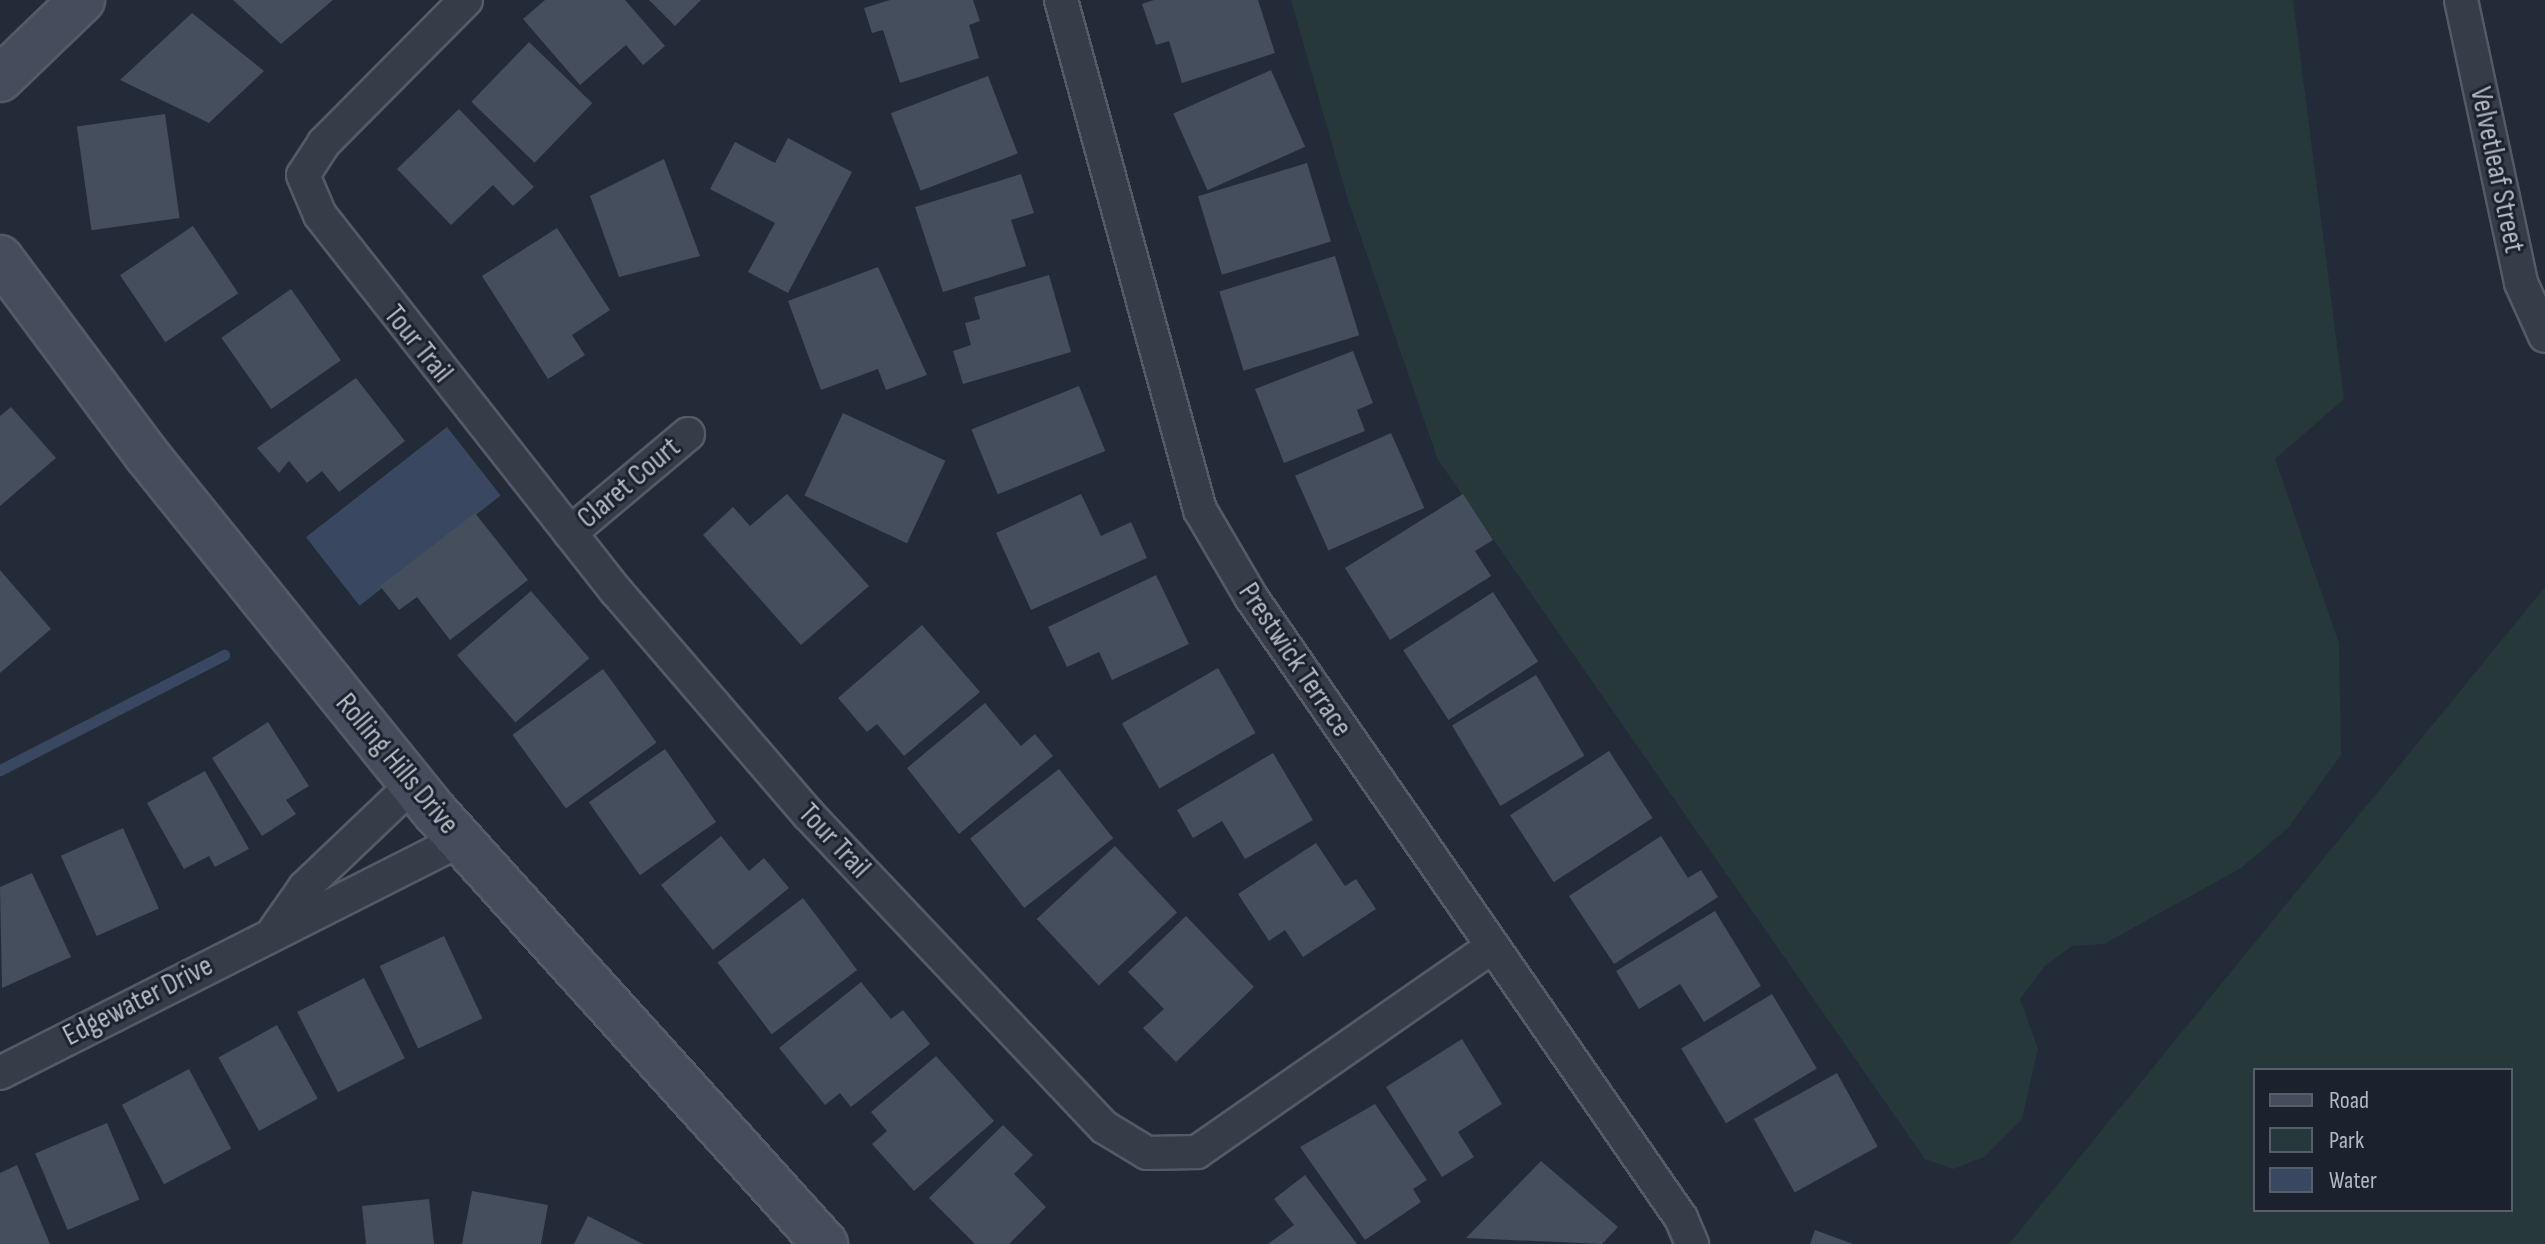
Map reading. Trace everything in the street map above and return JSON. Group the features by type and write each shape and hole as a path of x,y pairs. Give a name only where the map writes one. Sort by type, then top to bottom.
{"street":[{"path":"0,79 82,0"},
{"name":"Tour Trail","path":"466,0 324,143 303,175 320,215 362,273 570,533 808,814 1104,1127 1147,1153 1197,1152 1492,947"},
{"name":"Prestwick Terrace","path":"1061,0 1200,510 1251,597 1692,1244"},
{"name":"Velvetleaf Street","path":"2461,0 2521,283 2545,336"},
{"name":"Rolling Hills Drive","path":"0,258 146,454 413,784 825,1244"},
{"name":"Claret Court","path":"570,533 688,434"},
{"name":"Edgewater Drive","path":"275,930 305,887 413,784"},
{"name":"Edgewater Drive","path":"0,1073 275,930 323,915 460,840"}],"green space":[{"path":"1291,0 2293,0 2344,399 2275,459 2339,643 2341,755 2288,828 2241,868 2104,944 2072,946 2045,966 2020,999 2038,1049 2022,1119 1984,1157 1953,1169 1925,1159 1438,460 1347,197"},
{"path":"2545,587 2545,1244 2009,1244"}],"water":[{"path":"447,427 501,496 360,606 306,537"}],"building":[{"path":"233,0 333,0 281,44"},
{"path":"545,0 625,0 665,46 643,65 626,45 580,85 523,19"},
{"path":"649,0 701,0 675,26"},
{"path":"890,0 973,0 980,21 969,25 979,58 900,83 883,30 872,33 864,8"},
{"path":"1154,0 1258,0 1275,53 1182,83 1169,41 1156,45 1142,4"},
{"path":"192,13 264,71 209,123 120,80"},
{"path":"529,42 592,103 535,163 471,102"},
{"path":"1271,70 1305,147 1207,190 1173,114"},
{"path":"988,76 1018,153 921,191 891,113"},
{"path":"459,109 534,187 513,206 493,185 451,225 397,169"},
{"path":"165,114 180,218 91,230 77,126"},
{"path":"788,138 852,172 788,293 748,272 775,223 710,189 735,142 775,163"},
{"path":"664,159 700,256 619,277 590,196"},
{"path":"1307,163 1331,241 1222,275 1198,196"},
{"path":"1021,174 1034,213 1011,220 1026,266 943,292 915,207"},
{"path":"193,226 238,293 165,342 120,275"},
{"path":"557,228 610,310 572,335 585,355 548,379 482,276"},
{"path":"1335,256 1359,335 1244,371 1219,291"},
{"path":"878,267 927,375 886,390 878,369 821,390 788,301"},
{"path":"1049,275 1071,352 963,384 953,351 971,345 965,323 980,319 974,297"},
{"path":"291,289 341,360 271,409 221,338"},
{"path":"1353,351 1373,403 1357,410 1365,431 1284,463 1255,389"},
{"path":"356,378 405,441 339,492 322,471 307,483 289,461 279,473 257,448"},
{"path":"1079,386 1105,451 998,494 971,429"},
{"path":"11,407 56,458 0,506 0,416"},
{"path":"843,413 945,461 907,543 805,495"},
{"path":"1391,433 1424,508 1328,551 1295,476"},
{"path":"787,494 869,586 801,645 703,535 733,507 750,526"},
{"path":"1081,494 1101,536 1131,522 1147,558 1031,610 996,533"},
{"path":"1463,494 1493,540 1475,551 1491,576 1390,640 1345,568"},
{"path":"475,513 528,580 450,640 417,597 399,610 380,586"},
{"path":"0,570 51,629 0,673"},
{"path":"1156,575 1189,644 1112,680 1099,652 1067,667 1048,627"},
{"path":"531,591 589,658 515,722 457,655"},
{"path":"1493,592 1538,662 1448,720 1403,650"},
{"path":"922,625 980,692 904,756 877,724 867,732 838,698"},
{"path":"1218,668 1256,733 1159,788 1122,724"},
{"path":"603,669 656,743 566,808 512,735"},
{"path":"1536,675 1584,756 1500,806 1452,725"},
{"path":"985,703 1021,746 1035,734 1053,756 959,834 907,768"},
{"path":"268,722 309,786 286,800 296,814 262,836 212,758"},
{"path":"665,749 716,822 640,875 589,802"},
{"path":"1609,751 1653,818 1554,882 1510,815"},
{"path":"1273,753 1313,820 1245,859 1222,821 1193,838 1177,810"},
{"path":"1059,769 1113,838 1024,908 970,839"},
{"path":"205,771 249,849 215,867 209,856 184,869 147,803"},
{"path":"123,828 159,908 97,936 61,856"},
{"path":"721,836 749,871 764,858 789,888 713,950 661,885"},
{"path":"1661,836 1688,878 1701,870 1718,897 1614,964 1569,896"},
{"path":"1316,843 1345,886 1356,879 1376,909 1303,957 1285,930 1269,941 1238,894"},
{"path":"1115,846 1177,913 1099,986 1037,919"},
{"path":"32,873 71,957 2,988 0,887"},
{"path":"803,898 857,970 772,1034 718,962"},
{"path":"1715,911 1761,986 1704,1022 1680,984 1639,1009 1616,971"},
{"path":"1186,916 1254,987 1176,1062 1143,1028 1164,1009 1128,972"},
{"path":"444,936 482,1018 418,1048 380,966"},
{"path":"364,978 405,1058 338,1092 297,1012"},
{"path":"861,982 891,1019 903,1010 930,1044 851,1107 840,1093 825,1105 779,1048"},
{"path":"1772,994 1817,1069 1726,1123 1681,1049"},
{"path":"277,1025 318,1098 259,1131 218,1057"},
{"path":"1462,1039 1502,1104 1458,1132 1474,1157 1442,1177 1386,1087"},
{"path":"936,1056 994,1121 914,1191 872,1144 887,1131 871,1112"},
{"path":"189,1069 231,1148 164,1184 122,1105"},
{"path":"1837,1073 1878,1146 1795,1193 1754,1119"},
{"path":"1375,1104 1427,1180 1413,1189 1421,1202 1365,1240 1300,1147"},
{"path":"107,1123 139,1199 68,1230 35,1153"},
{"path":"1003,1125 1033,1155 1014,1174 1046,1207 1009,1244 975,1244 929,1198"},
{"path":"1541,1161 1618,1227 1602,1244 1466,1238"},
{"path":"17,1165 50,1244 0,1244 0,1173"},
{"path":"1305,1175 1357,1244 1268,1244 1294,1225 1274,1199"},
{"path":"472,1191 548,1205 541,1244 462,1244"},
{"path":"429,1199 434,1244 366,1244 362,1206"},
{"path":"588,1216 643,1244 574,1244"},
{"path":"1815,1230 1853,1244 1810,1244"}],"waterway":[{"path":"0,770 224,655"}]}
